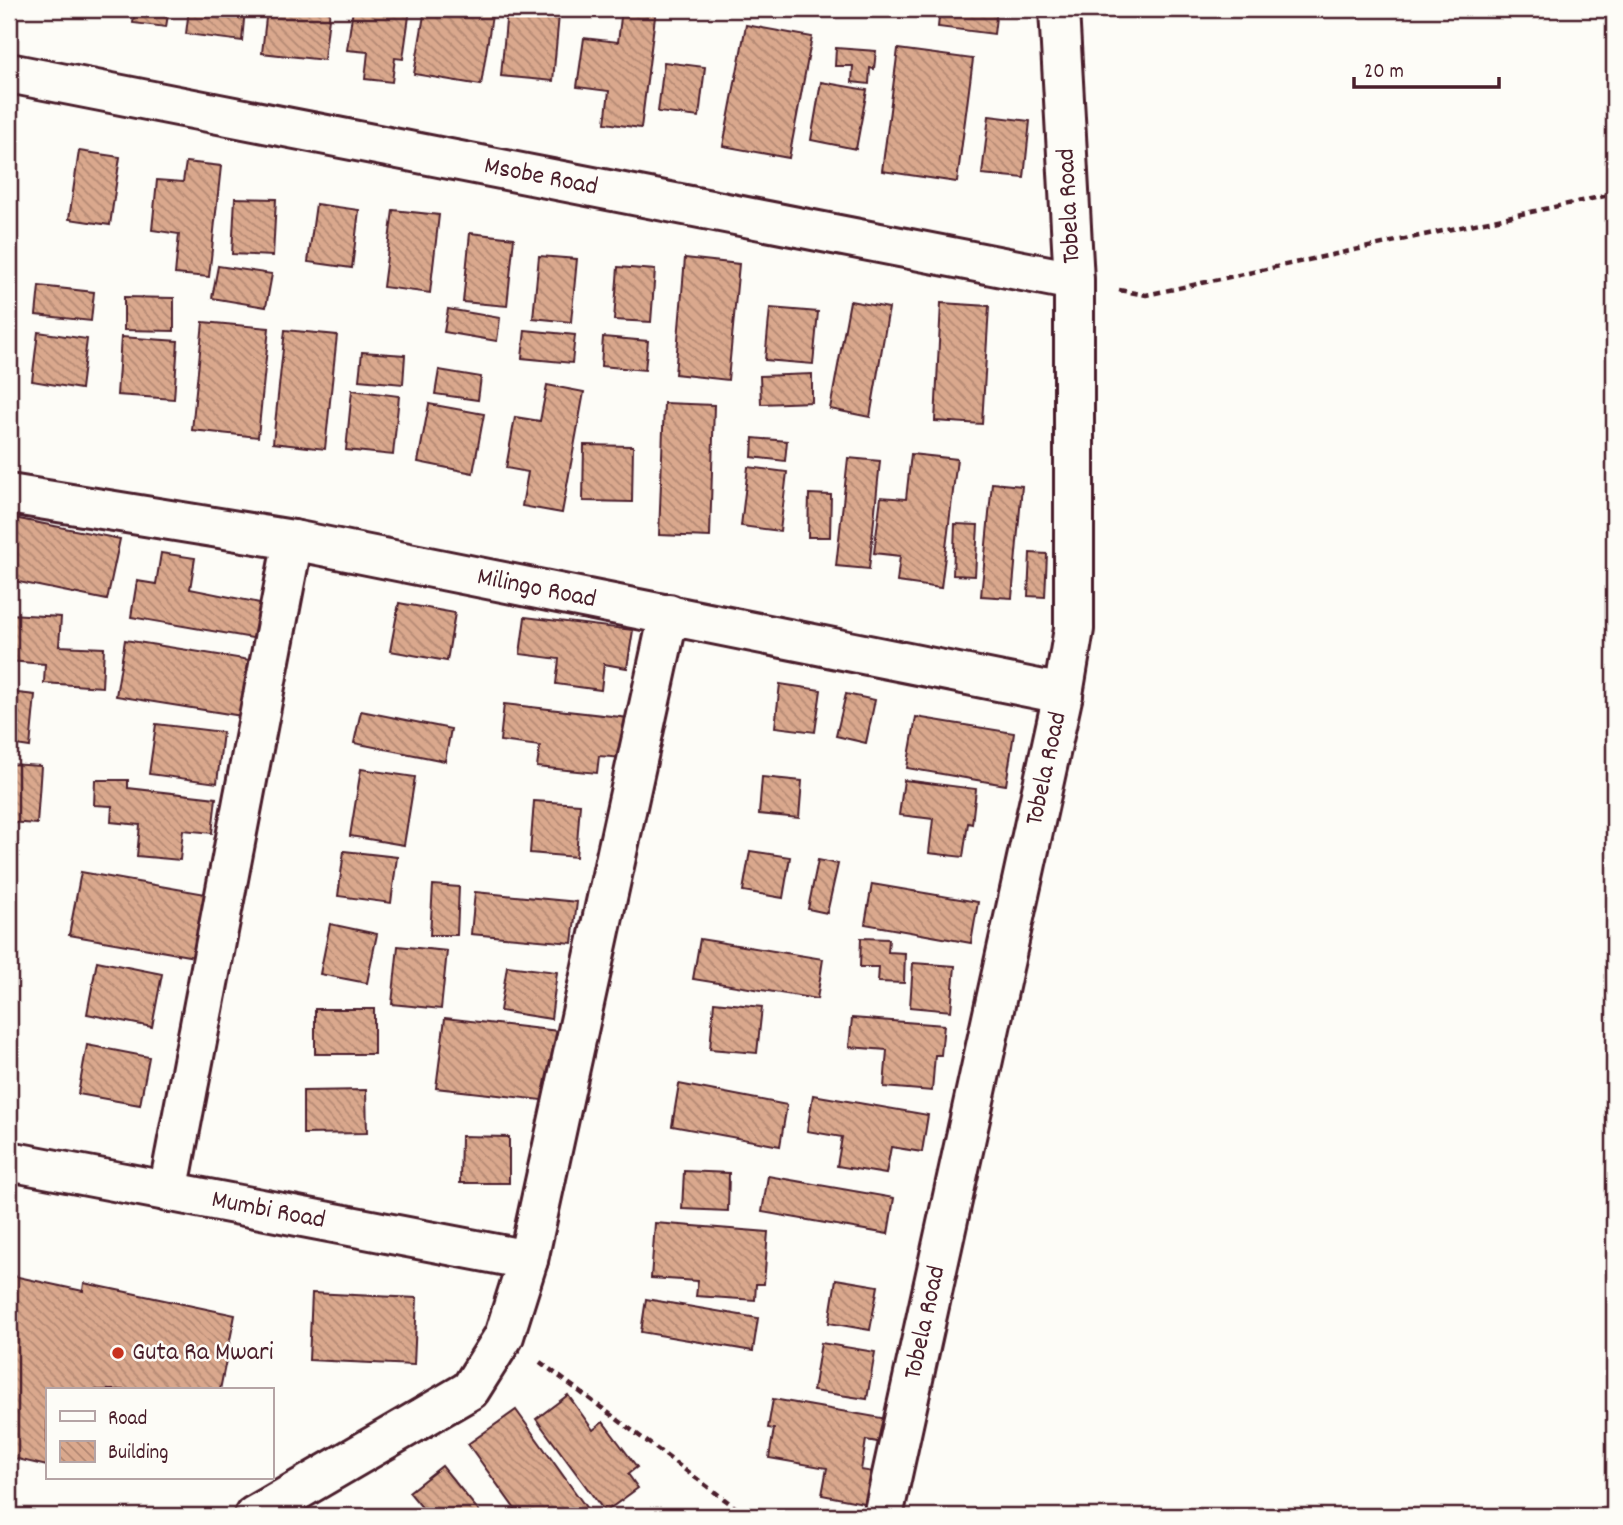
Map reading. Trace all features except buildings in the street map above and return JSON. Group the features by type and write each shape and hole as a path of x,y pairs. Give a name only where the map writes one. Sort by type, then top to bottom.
{"street":[{"name":"Tobela Road","path":"883,1516 1063,694 1074,628 1074,281 1059,9"},
{"name":"Msobe Road","path":"9,73 1074,281"},
{"name":"Milingo Road","path":"9,494 293,540 1063,694"},
{"path":"167,1192 293,540"},
{"path":"254,1516 470,1390 504,1336 528,1260 669,614"},
{"name":"Mumbi Road","path":"9,1161 528,1260"}],"path":[{"path":"1074,281 1146,295 1614,194"},
{"path":"504,1336 747,1516"}],"place":[{"name":"Guta Ra Mwari","path":"118,1353"}]}
